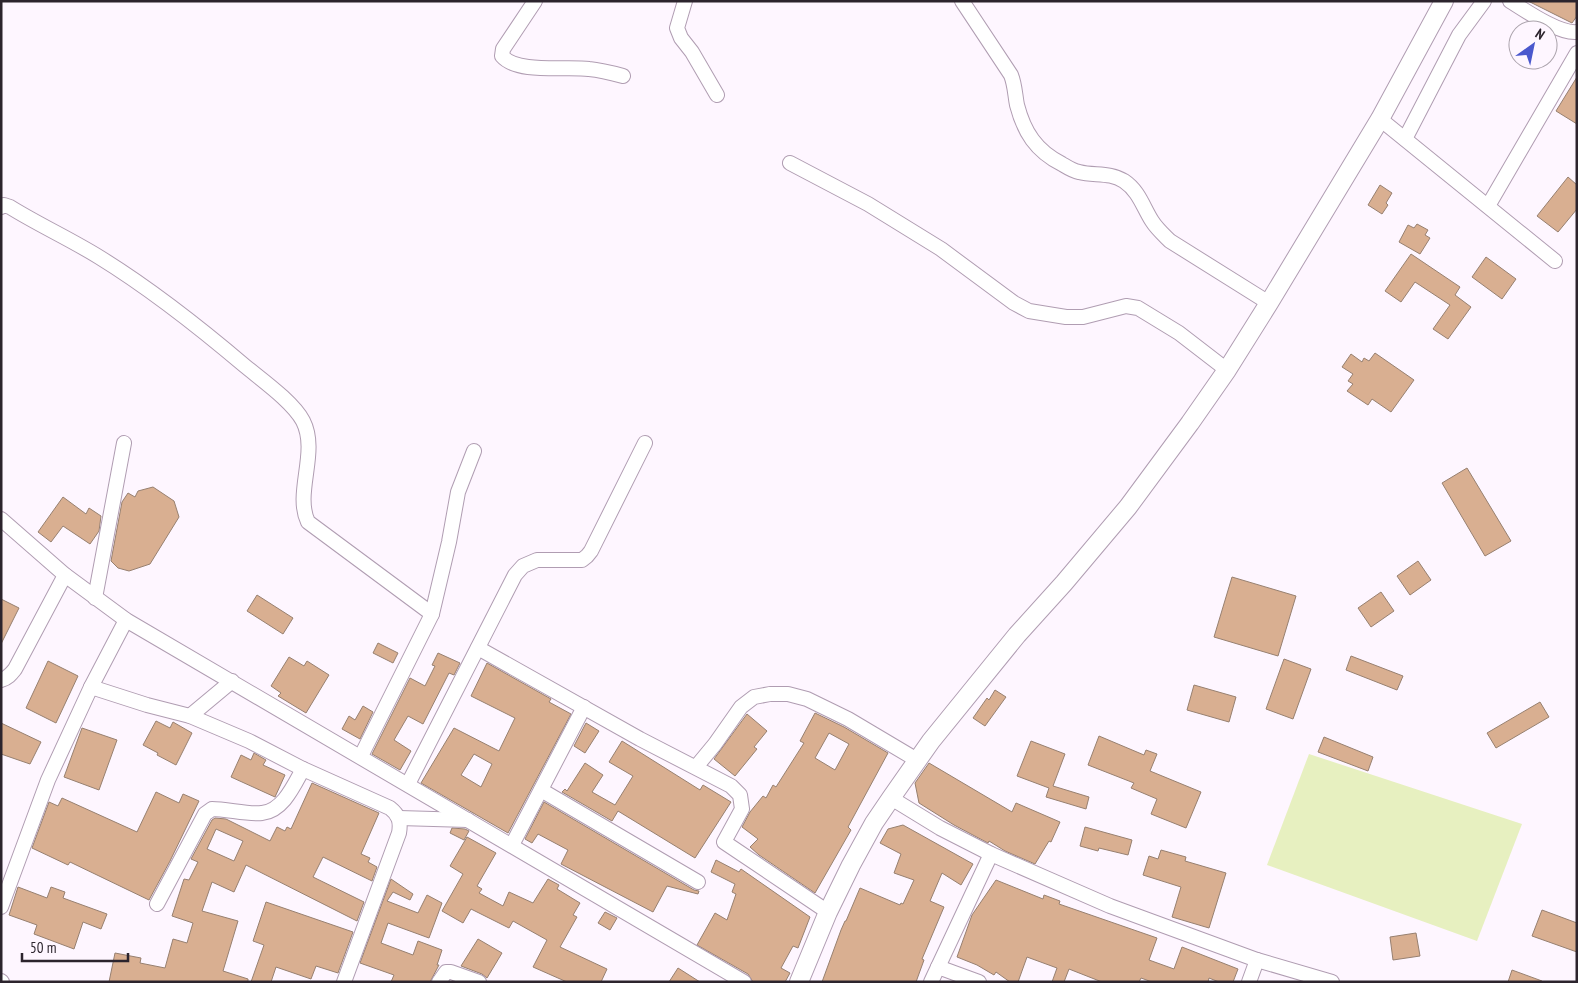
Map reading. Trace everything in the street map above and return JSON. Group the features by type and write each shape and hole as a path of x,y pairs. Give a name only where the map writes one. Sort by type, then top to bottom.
{"main road":[{"path":"799,982 850,864 891,798 931,741 1017,635 1128,508 1227,370 1380,119 1444,1"}],"street":[{"path":"535,1 503,49 502,56 506,60 526,66 589,69 623,76"},
{"path":"685,1 677,28 681,38 692,52 717,95"},
{"path":"962,1 1012,75 1017,104 1024,127 1037,147 1052,159 1076,172 1114,176 1123,181 1133,188 1151,219 1170,241 1269,302"},
{"path":"1405,139 1459,35 1484,1"},
{"path":"1510,1 1545,22 1572,33 1577,32"},
{"path":"1488,206 1577,53"},
{"path":"1380,119 1555,261"},
{"path":"790,163 868,204 941,249 1014,303 1029,310 1066,317 1083,316 1126,306 1138,308 1179,333 1227,370"},
{"path":"1,206 10,207 120,270 214,340 277,392 298,414 306,429 308,462 303,508 308,522 432,614"},
{"path":"95,598 124,443"},
{"path":"408,784 515,575 523,566 537,560 582,560 587,556 645,443"},
{"path":"361,756 432,614 449,542 458,492 474,451"},
{"path":"1,519 65,575 126,620 744,982"},
{"path":"1,680 15,669 65,575"},
{"path":"1,907 48,780 91,687 126,620"},
{"path":"478,648 640,739 731,786 740,795 742,809 724,842 828,912"},
{"path":"190,716 232,681"},
{"path":"91,687 146,705 190,716 250,741 303,769 396,812 399,818 399,833 344,982"},
{"path":"696,767 741,708 754,697 770,694 788,694 807,699 848,719 918,760"},
{"path":"512,845 584,707"},
{"path":"158,904 205,814 212,809 262,813 273,810 281,804 303,769"},
{"path":"540,790 698,882"},
{"path":"891,798 940,828 990,854 1110,906 1257,960 1332,982"},
{"path":"399,818 470,820"},
{"path":"931,982 990,854"},
{"path":"1249,982 1257,960"},
{"path":"938,967 979,982"},
{"path":"439,982 446,972 451,972 479,982"}],"green space":[{"path":"1309,754 1522,824 1477,941 1267,865"}],"building":[{"path":"1528,1 1577,1 1577,16 1572,23"},
{"path":"1577,77 1577,124 1556,111"},
{"path":"1568,177 1577,185 1577,209 1558,232 1537,216"},
{"path":"1380,185 1392,193 1386,203 1388,205 1382,214 1368,205"},
{"path":"1417,224 1428,230 1425,235 1430,238 1420,254 1399,242 1408,225 1414,228"},
{"path":"1411,254 1460,287 1455,295 1471,307 1448,339 1433,329 1450,305 1415,282 1401,302 1385,291"},
{"path":"1486,257 1516,279 1502,299 1472,277"},
{"path":"1375,353 1414,380 1391,412 1372,399 1368,405 1347,391 1353,384 1348,381 1353,374 1342,367 1351,354 1362,362 1364,358 1369,361"},
{"path":"1467,468 1511,541 1485,556 1442,483"},
{"path":"153,487 174,501 179,517 150,564 129,571 118,568 111,561 122,502 128,493 135,497 138,491"},
{"path":"63,497 86,514 89,508 101,516 99,531 90,544 63,526 51,542 38,532"},
{"path":"1418,561 1431,580 1410,595 1397,576"},
{"path":"1232,577 1296,596 1278,656 1214,637"},
{"path":"1381,592 1394,611 1371,627 1358,608"},
{"path":"257,595 293,618 283,634 247,611"},
{"path":"1,599 19,608 1,644"},
{"path":"378,643 398,653 393,663 373,653"},
{"path":"438,653 460,663 454,675 449,673 423,724 408,716 394,740 411,751 400,770 372,754 410,678 425,686 435,666 432,665"},
{"path":"1351,656 1403,676 1397,690 1346,670"},
{"path":"289,657 304,666 307,661 329,675 306,713 278,696 281,693 271,686"},
{"path":"1284,659 1311,669 1293,719 1266,709"},
{"path":"48,661 78,676 56,723 26,708"},
{"path":"487,663 551,699 549,702 571,714 508,833 421,783 454,728 499,751 515,718 471,696","holes":["474,754 492,764 481,787 461,775"]},
{"path":"1194,685 1236,697 1229,722 1187,710"},
{"path":"995,690 1006,697 985,726 973,718"},
{"path":"1540,702 1549,717 1496,748 1487,733"},
{"path":"363,706 373,712 360,739 342,729 349,716 355,720"},
{"path":"815,713 844,727 888,753 848,827 851,830 815,893 750,847 758,839 742,827 750,812 763,796 766,798 773,785 776,787 804,743 800,741","holes":["829,733 849,744 835,770 815,758"]},
{"path":"747,714 767,731 754,747 757,749 735,776 714,759"},
{"path":"156,721 170,728 173,722 192,733 176,765 143,745"},
{"path":"1,723 41,742 30,764 1,754"},
{"path":"586,723 599,731 585,753 574,746"},
{"path":"82,728 117,740 99,790 64,777"},
{"path":"1099,736 1144,755 1146,750 1157,754 1150,771 1201,792 1186,828 1151,814 1157,799 1131,788 1134,783 1088,765"},
{"path":"1324,737 1373,757 1368,771 1318,752"},
{"path":"622,741 700,790 703,785 731,802 695,858 618,811 612,821 562,792 565,789 567,791 585,763 603,775 592,792 615,805 633,776 609,762"},
{"path":"1031,741 1065,754 1053,786 1089,797 1086,809 1046,797 1049,788 1017,776"},
{"path":"254,753 266,760 263,765 285,775 275,797 231,777 241,755 251,760"},
{"path":"929,763 1012,812 1016,803 1060,822 1051,842 1049,841 1035,864 1005,851 989,841 988,843 919,803 915,783"},
{"path":"312,783 379,813 361,854 370,858 368,862 377,867 372,881 323,857 313,877 364,902 357,921 246,865 234,892 212,882 202,911 238,921 223,971 248,979 248,982 109,982 115,953 141,958 140,963 165,968 173,939 187,943 193,923 172,916 184,879 189,880 198,862 191,859 212,820 215,818 226,819 270,841 277,827 285,831 287,827 291,829","holes":["216,829 243,841 234,861 207,849"]},
{"path":"156,792 179,803 183,794 199,801 149,900 70,862 68,865 32,848 49,802 58,806 62,798 137,832"},
{"path":"544,802 694,890 699,891 698,894 667,886 653,912 561,864 568,850 538,834 532,843 525,839"},
{"path":"903,825 973,864 961,885 942,873 930,901 944,907 922,959 924,960 916,982 822,982 841,930 860,888 900,905 901,903 903,904 914,880 894,873 901,854 880,843 888,829"},
{"path":"1085,827 1132,840 1128,855 1099,848 1098,851 1080,846"},
{"path":"452,828 469,831 464,840 450,833"},
{"path":"467,837 496,853 477,886 482,889 479,893 503,906 509,892 533,903 548,879 559,885 557,889 580,903 573,915 577,917 560,947 607,969 601,982 567,982 533,967 547,940 513,921 509,928 471,909 463,923 442,911 463,874 450,866"},
{"path":"1161,850 1186,857 1185,861 1226,873 1209,928 1172,917 1181,887 1143,875 1149,856 1158,859"},
{"path":"716,860 739,872 741,869 810,917 798,948 793,946 781,968 790,973 785,982 753,982 748,974 697,945 715,913 727,920 736,894 732,892 735,884 711,872"},
{"path":"391,879 413,894 410,900 393,892 387,901 418,913 427,895 442,903 429,938 388,923 381,943 413,955 418,941 442,950 437,965 439,965 430,982 391,982 394,975 360,963"},
{"path":"996,880 1043,899 1044,895 1060,901 1059,904 1157,938 1149,960 1174,969 1182,947 1238,969 1233,982 1219,982 1209,978 1208,982 1152,982 1141,978 1139,982 1102,982 1069,969 1064,982 1052,982 1057,968 1027,957 1018,982 1010,982 996,972 994,975 977,965 957,957 972,915"},
{"path":"18,887 47,898 51,887 65,892 63,898 107,914 101,929 83,922 74,949 34,934 37,925 9,915"},
{"path":"266,902 353,932 338,973 316,966 311,979 276,967 271,982 251,982 264,945 253,941"},
{"path":"1542,910 1577,923 1577,952 1532,936"},
{"path":"605,912 617,918 610,930 598,923"},
{"path":"1416,933 1420,956 1393,960 1390,937"},
{"path":"478,939 502,953 487,978 482,974 461,966"},
{"path":"678,968 700,982 669,982"},
{"path":"1512,970 1542,981 1542,982 1508,982"}]}
